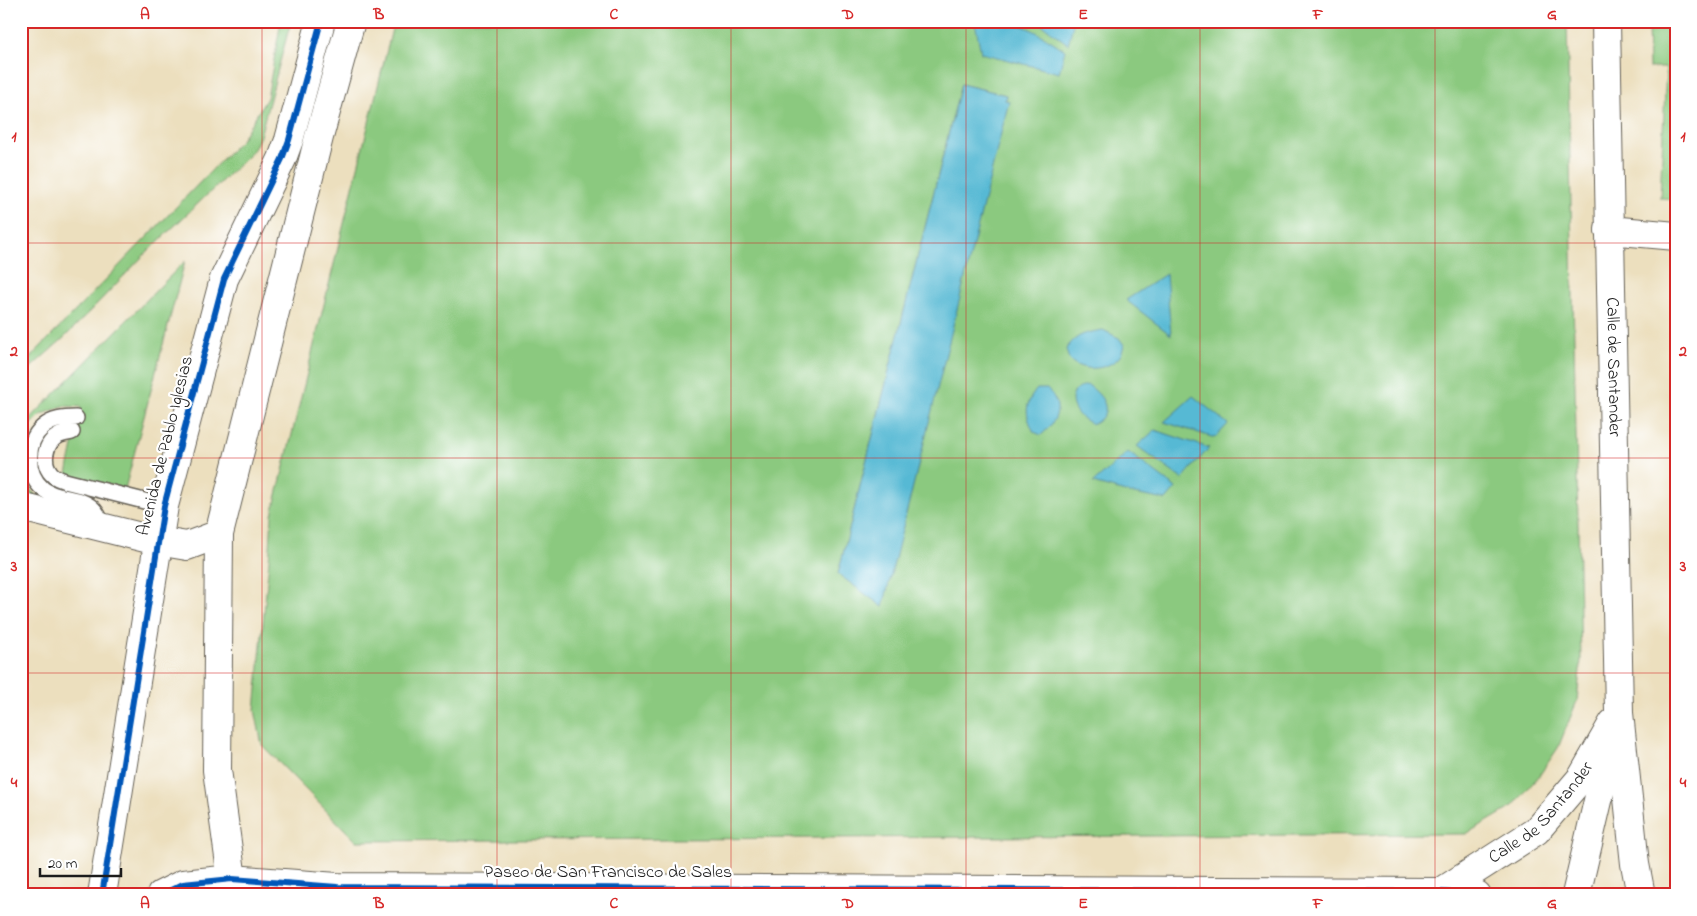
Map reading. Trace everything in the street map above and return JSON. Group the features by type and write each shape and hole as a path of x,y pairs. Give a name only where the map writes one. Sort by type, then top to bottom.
{"street":[{"name":"Avenida de Pablo Iglesias","path":"102,895 164,506 224,278 282,159 321,21"},
{"path":"232,887 217,764 219,534 317,146 351,21"},
{"name":"Calle de Santander","path":"1606,21 1619,713 1641,895"},
{"path":"1609,230 1676,236"},
{"path":"21,507 157,541 186,546 219,534"},
{"name":"Calle de Santander","path":"1441,892 1536,831 1582,777 1619,713"},
{"name":"Calle de Santander","path":"1576,895 1619,713"},
{"name":"Paseo de San Francisco de Sales","path":"162,895 184,884 232,887 523,891 1441,892 1477,895"}],"lane":[{"path":"104,528 95,511 89,505 82,501 49,493 41,488 30,469 29,459 34,437 42,427 52,421 65,418 74,425 55,438 47,449 46,464 54,476 65,481 164,506"}],"green space":[{"path":"281,21 291,21 260,136 254,149 146,253 65,337 21,374 21,367 241,140 267,98"},
{"path":"394,21 1567,21 1581,660 1577,701 1558,748 1539,776 1512,807 1466,834 356,841 262,745 255,710 272,515","holes":["961,84 1006,95 883,606 838,574"]},
{"path":"1648,21 1676,21 1676,199 1660,198 1666,68 1649,68"},
{"path":"185,261 125,489 67,474 81,407 63,406 41,415 25,431 21,443 21,428"},
{"path":"21,470 23,482 41,501 21,497"}],"water":[{"path":"1037,21 1074,21 1068,44"},
{"path":"975,22 1014,23 1033,30 1065,50 1059,73 981,53"},
{"path":"961,84 1006,95 1005,100 1009,101 883,607 838,574"},
{"path":"1166,274 1171,335 1126,300"},
{"path":"1103,330 1119,338 1124,345 1121,355 1115,361 1103,367 1088,368 1081,367 1070,360 1066,349 1074,340 1086,333"},
{"path":"1088,385 1102,399 1105,409 1104,414 1094,424 1086,421 1075,411 1072,398 1074,392"},
{"path":"1037,389 1047,389 1056,401 1057,407 1055,419 1041,435 1034,432 1027,410 1030,400"},
{"path":"1193,396 1228,424 1215,438 1164,422"},
{"path":"1155,430 1209,448 1182,479 1137,446"},
{"path":"1128,452 1176,488 1166,500 1129,493 1093,483"}],"cycle path":[{"path":"102,895 164,506 224,279 282,159 289,140 321,21"},
{"path":"161,895 183,884 232,879 337,887 1441,892 1477,895"}]}
